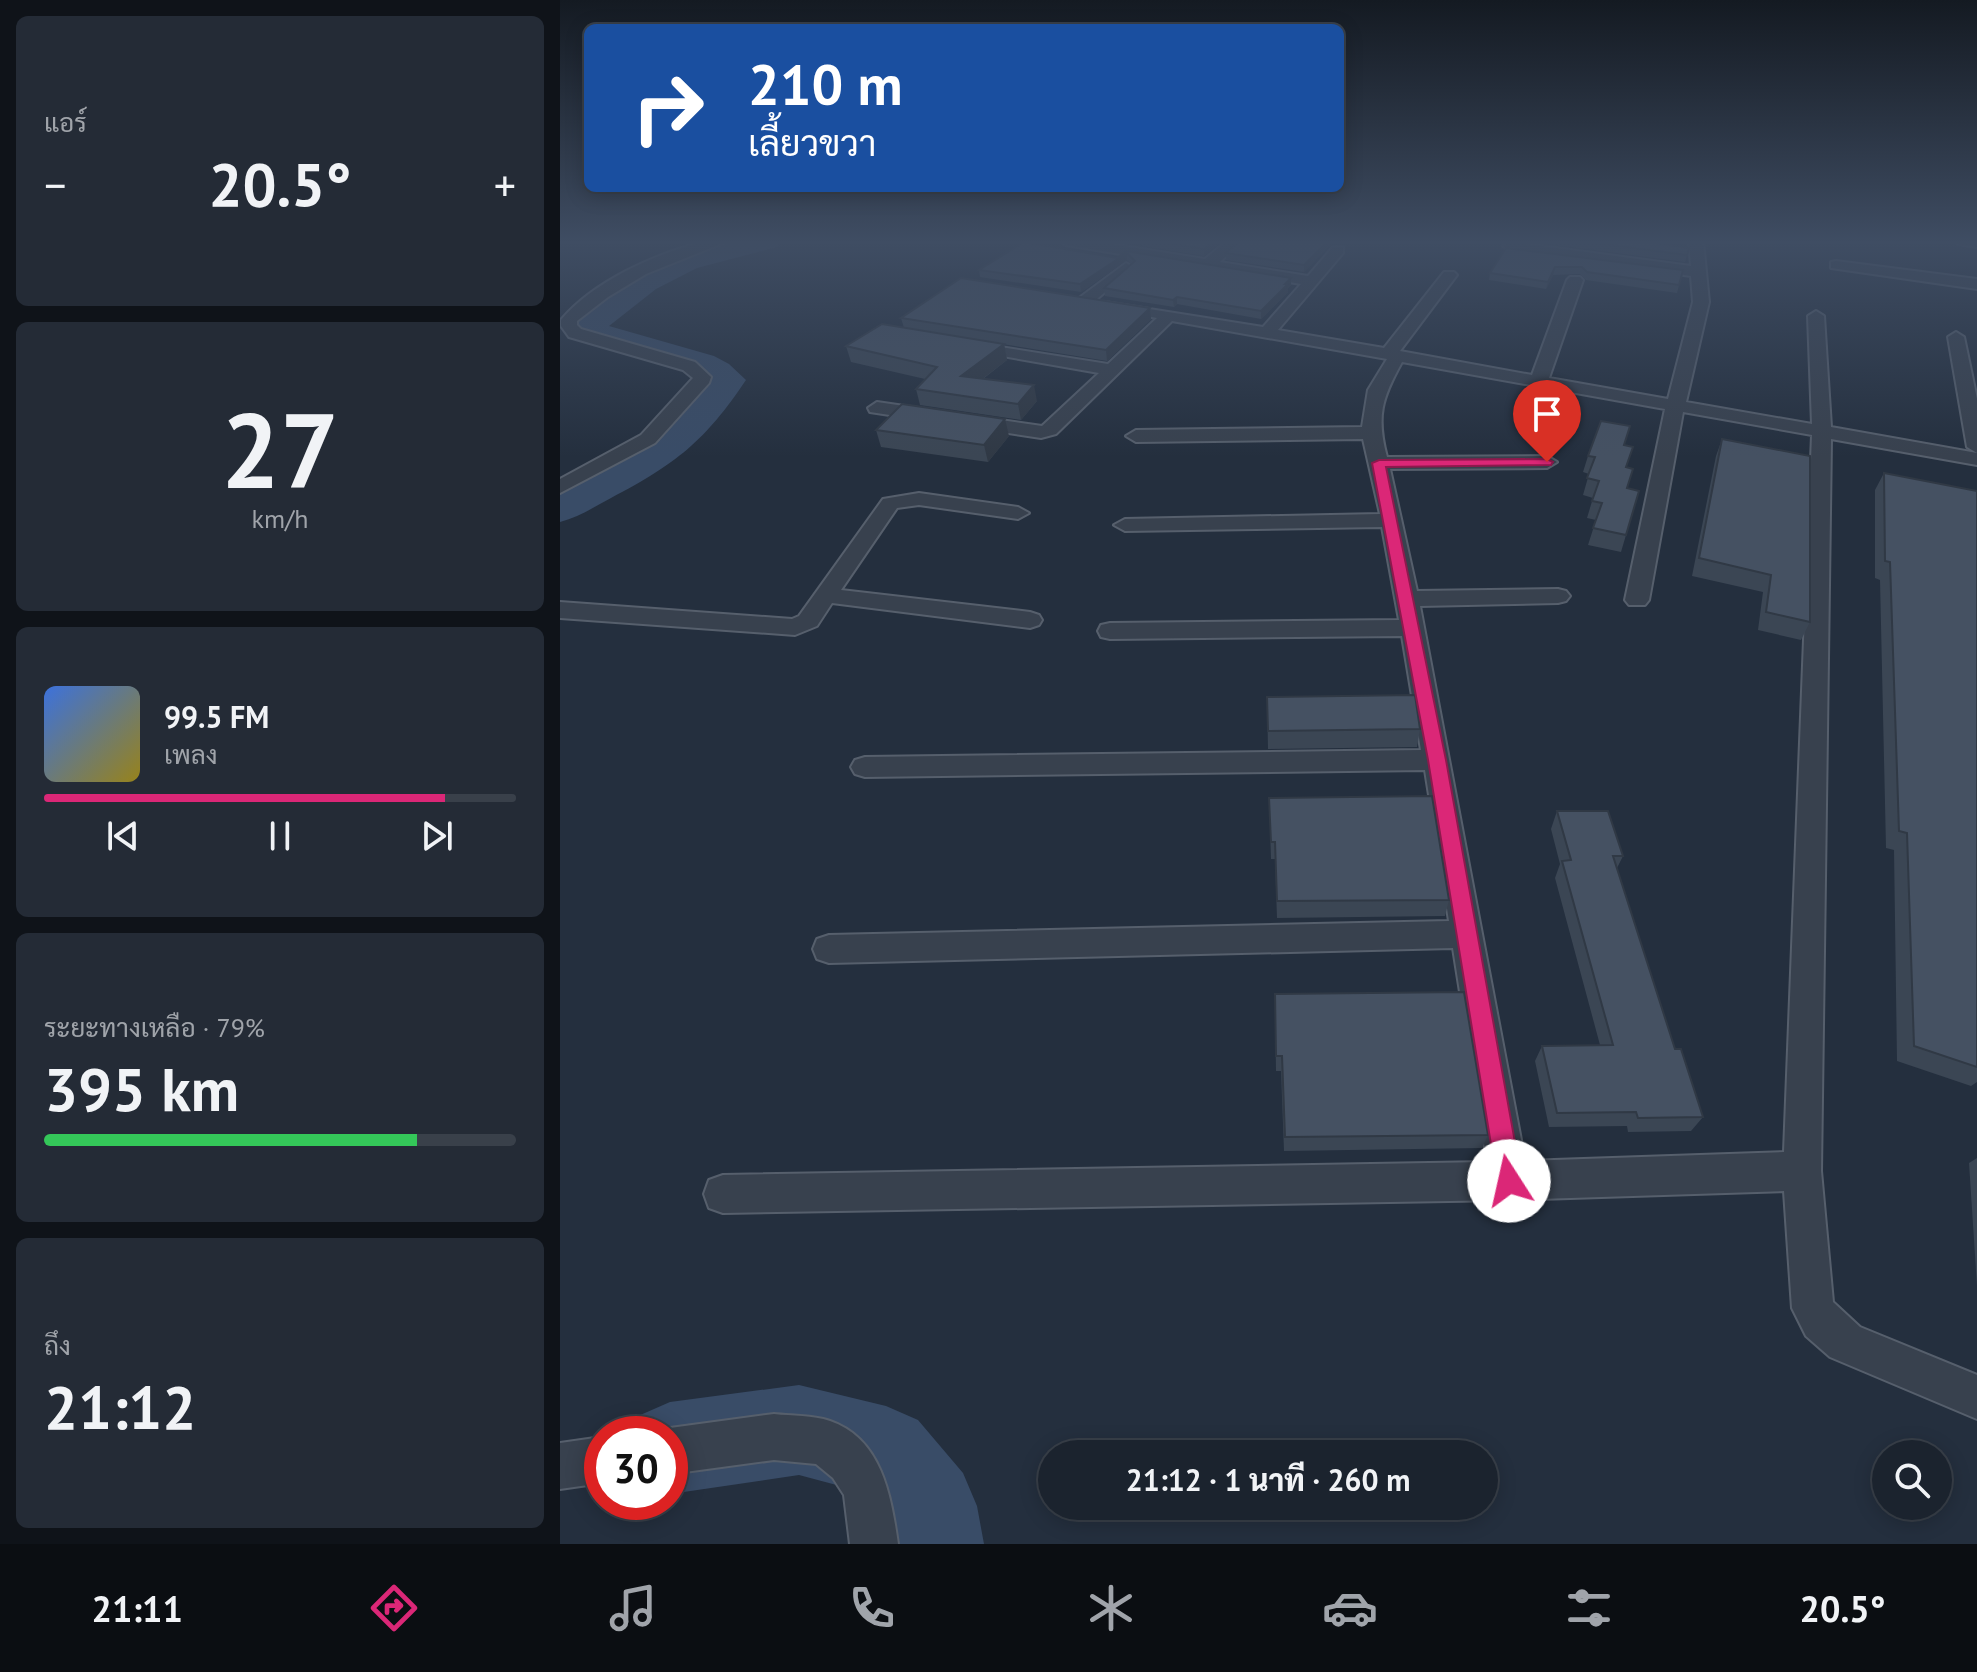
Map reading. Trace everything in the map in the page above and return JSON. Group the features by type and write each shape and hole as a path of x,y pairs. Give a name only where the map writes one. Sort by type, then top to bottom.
{"street":[{"path":"560,487 648,439 700,383 702,377 689,366 575,333 569,326 569,320 579,313"},
{"path":"1157,313 1977,459"},
{"path":"1268,331 1284,313"},
{"path":"1422,313 1393,355 1377,390 1372,408 1371,433 1392,520 1437,760 1509,1181"},
{"path":"1539,381 1563,313"},
{"path":"1637,600 1675,407 1698,313"},
{"path":"877,408 1041,432 1055,427 1169,315"},
{"path":"1816,316 1822,432 1802,1171 1813,1308 1821,1321 1845,1342 1977,1397"},
{"path":"1956,337 1977,447"},
{"path":"955,343 1113,370"},
{"path":"1136,436 1371,433"},
{"path":"1379,463 1547,462"},
{"path":"560,610 783,628 808,621 890,503 919,499 1018,513"},
{"path":"1125,525 1392,520"},
{"path":"825,595 1030,620"},
{"path":"1405,599 1558,596"},
{"path":"1110,631 1412,628"},
{"path":"865,767 1437,760"},
{"path":"829,949 1467,934"},
{"path":"723,1194 1509,1181 1802,1171"},
{"path":"688,1449 774,1437 826,1442 849,1462 866,1488 874,1544"},
{"path":"560,1466 584,1463"}],"building":[{"path":"908,313 1145,313 1106,350 901,318"},
{"path":"882,324 1004,344 961,376 1034,385 1018,404 916,389 937,367 846,346"},
{"path":"902,404 1005,419 984,445 876,430"},
{"path":"1601,421 1630,426 1624,445 1633,447 1626,467 1633,469 1627,488 1639,491 1626,535 1593,528 1602,503 1592,501 1599,481 1587,478 1595,457 1588,456"},
{"path":"1722,439 1810,456 1810,622 1766,612 1771,575 1699,558"},
{"path":"1884,473 1977,491 1977,1067 1914,1046 1907,833 1899,831 1890,562 1885,561"},
{"path":"1415,695 1420,729 1268,731 1267,697"},
{"path":"1432,796 1449,900 1277,901 1275,842 1271,842 1269,798"},
{"path":"1557,811 1608,811 1623,856 1613,856 1675,1049 1681,1049 1703,1117 1638,1118 1636,1112 1557,1113 1542,1046 1613,1045 1562,861 1571,860"},
{"path":"1464,992 1488,1135 1285,1137 1282,1056 1276,1056 1275,994"}],"waterway":[{"path":"560,509 633,470 672,444 691,428 728,380 717,371 684,356 590,331 588,326 605,313"},
{"path":"688,1445 799,1430 886,1452 930,1506 936,1544"}],"route":[{"path":"1509,1181 1437,760 1379,463 1547,462"}]}
